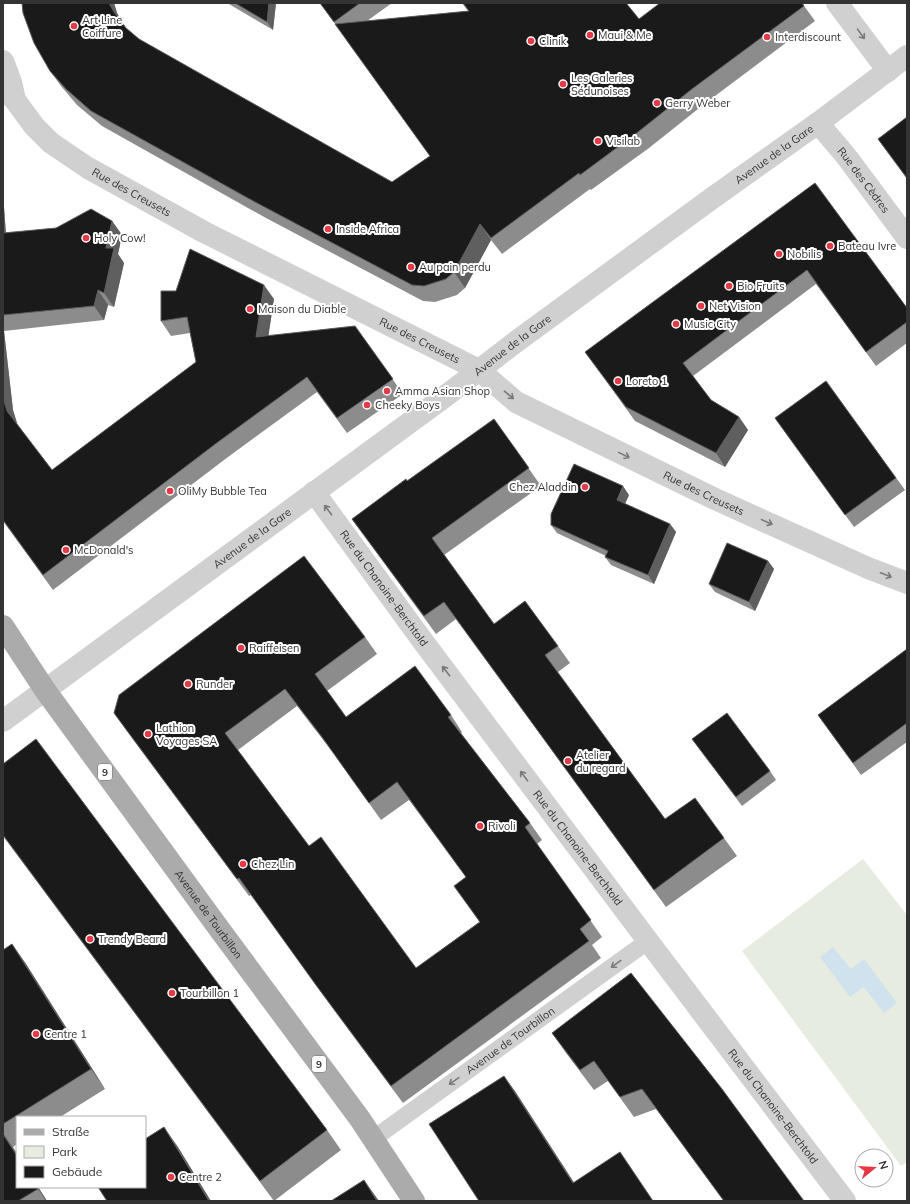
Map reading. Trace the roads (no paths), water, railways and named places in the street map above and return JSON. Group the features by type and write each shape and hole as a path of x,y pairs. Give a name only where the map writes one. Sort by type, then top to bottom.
{"main road":[{"name":"9","path":"3,626 45,690"},
{"name":"Avenue de Tourbillon","path":"45,690 373,1138 414,1201"}],"street":[{"path":"837,3 888,71"},
{"name":"Avenue de la Gare","path":"3,721 711,199 818,123 907,56"},
{"name":"Rue des Creusets","path":"3,61 11,82 9,94 34,126 52,143 88,168 204,232 479,370 516,402 715,499 868,568 907,583"},
{"name":"Rue des Cèdres","path":"818,123 846,156 907,238"},
{"name":"Rue du Chanoine-Berchtold","path":"314,492 422,640 845,1201"}],"lane":[{"name":"Avenue de Tourbillon","path":"373,1138 648,941"}],"water":[{"path":"833,947 851,969 864,959 897,1003 884,1013 864,987 850,997 820,957"}],"place":[{"name":"Art Line Coiffure","path":"74,26"},
{"name":"Maui & Me","path":"590,35"},
{"name":"Interdiscount","path":"767,37"},
{"name":"Clinik","path":"531,41"},
{"name":"Les Galeries Sédunoises","path":"563,84"},
{"name":"Gerry Weber","path":"657,103"},
{"name":"Visilab","path":"598,141"},
{"name":"Inside Africa","path":"328,229"},
{"name":"Holy Cow!","path":"86,238"},
{"name":"Bateau Ivre","path":"830,246"},
{"name":"Nobilis","path":"779,254"},
{"name":"Au pain perdu","path":"411,267"},
{"name":"Bio Fruits","path":"729,286"},
{"name":"Net Vision","path":"701,306"},
{"name":"Maison du Diable","path":"250,309"},
{"name":"Music City","path":"676,324"},
{"name":"Loreto 1","path":"618,381"},
{"name":"Amma Asian Shop","path":"387,391"},
{"name":"Cheeky Boys","path":"367,405"},
{"name":"Chez Aladdin","path":"585,487"},
{"name":"OliMy Bubble Tea","path":"170,491"},
{"name":"McDonald's","path":"66,550"},
{"name":"Raiffeisen","path":"241,648"},
{"name":"Runder","path":"188,684"},
{"name":"Lathion Voyages SA","path":"148,734"},
{"name":"Atelier du regard","path":"568,761"},
{"name":"Rivoli","path":"480,826"},
{"name":"Chez Lin","path":"243,864"},
{"name":"Trendy Beard","path":"90,939"},
{"name":"Tourbillon 1","path":"172,993"},
{"name":"Centre 1","path":"36,1034"},
{"name":"Centre 2","path":"171,1177"}]}
